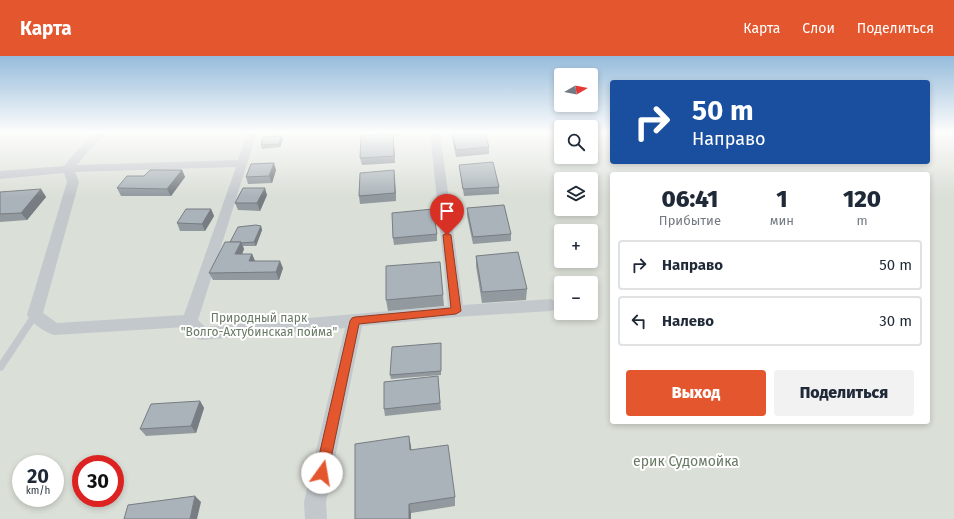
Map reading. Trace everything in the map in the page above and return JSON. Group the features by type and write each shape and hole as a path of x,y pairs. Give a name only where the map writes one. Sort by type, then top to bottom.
{"street":[{"path":"68,169 80,154"},
{"path":"190,321 246,154"},
{"path":"438,154 456,311"},
{"path":"0,176 68,169 243,163"},
{"path":"68,169 73,182 35,315 54,329 190,321"},
{"path":"190,321 200,334 456,311 551,305"},
{"path":"316,519 315,502 355,321"}],"lane":[{"path":"0,368 35,315"}],"green space":[{"name":"Природный парк \"Волго-Ахтубинская пойма\"","path":"0,154 554,154 554,164 598,164 598,154 610,154 610,164 930,164 930,154 954,154 954,519 0,519"}],"building":[{"path":"360,154 394,154 394,156 360,158"},
{"path":"493,162 499,187 463,189 459,165"},
{"path":"274,163 269,176 246,177 251,164"},
{"path":"150,170 182,170 167,189 117,188 127,176 144,176"},
{"path":"394,170 395,193 359,196 360,173"},
{"path":"243,188 265,188 257,203 235,203"},
{"path":"41,189 21,213 0,214 0,192"},
{"path":"504,205 511,234 473,237 467,208"},
{"path":"186,209 211,209 202,224 177,223"},
{"path":"433,209 437,234 393,238 392,213"},
{"path":"256,225 261,226 254,242 230,242 238,227"},
{"path":"225,242 241,242 235,254 252,254 249,261 280,261 276,272 209,273"},
{"path":"518,252 527,289 482,292 476,256"},
{"path":"440,262 443,295 386,300 386,266"},
{"path":"441,343 441,371 390,375 392,347"},
{"path":"438,376 440,403 384,409 384,382"},
{"path":"200,401 191,426 140,429 151,404"},
{"path":"409,436 410,450 448,445 455,497 409,504 409,519 355,519 355,444"},
{"path":"195,496 190,519 124,519 128,505"}],"route":[{"path":"322,473 355,321 456,311 447,235"}],"park label":[{"name":"ерик Судомойка","path":"686,461"}]}
